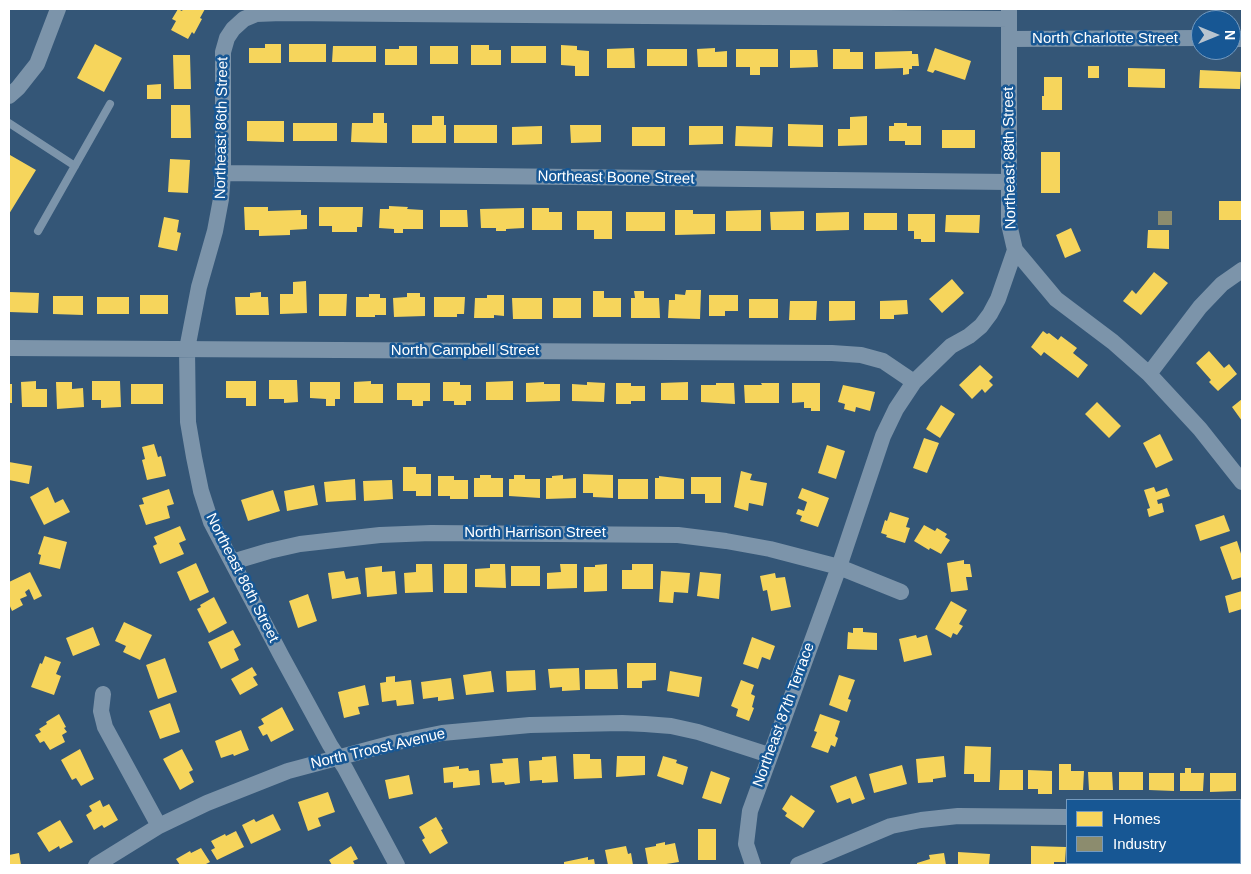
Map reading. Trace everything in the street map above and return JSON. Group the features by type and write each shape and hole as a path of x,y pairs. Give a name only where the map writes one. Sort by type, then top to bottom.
{"street":[{"path":"9,96 18,88 37,64 58,9"},
{"path":"560,12 1009,14"},
{"name":"Northeast 86th Street","path":"397,865 282,657 211,522 195,465 188,422 187,350 199,287 215,231 221,199 223,173 223,52 227,38 234,29 244,19 256,14 560,12"},
{"name":"Northeast 88th Street","path":"1009,14 1008,182 1010,224 1015,250 1056,299 1113,342 1149,374 1200,429 1242,482"},
{"name":"North Charlotte Street","path":"1009,39 1191,38"},
{"name":"Northeast Boone Street","path":"223,173 1008,182"},
{"name":"Northeast 87th Terrace","path":"753,865 746,844 747,822 750,811 839,567 883,436 896,409 914,382 951,346 969,336 981,326 990,314 998,299 1015,250"},
{"path":"1149,374 1200,307 1222,284 1242,270"},
{"name":"North Campbell Street","path":"9,348 861,355 883,361 914,382"},
{"name":"North Harrison Street","path":"232,562 300,544 380,535 431,533 639,534 678,535 726,541 770,549 839,567"},
{"path":"839,567 901,592"},
{"path":"103,694 101,711 105,728 159,826"},
{"name":"North Troost Avenue","path":"96,865 159,826 207,803 288,771 338,756 442,733 530,725 622,723 670,726 698,732 769,755"},
{"path":"798,865 891,826 921,820 958,816 1066,817"}],"lane":[{"path":"38,231 110,104"},
{"path":"9,123 75,166"}],"building: Homes":[{"path":"178,9 182,11 183,9 205,9 194,34 192,32 188,39 171,30 176,21 172,19"},
{"path":"95,44 122,58 104,92 77,78"},
{"path":"265,44 281,44 281,63 249,63 249,48 265,48"},
{"path":"289,44 326,44 326,62 289,62"},
{"path":"471,45 489,45 489,50 501,50 501,65 471,65"},
{"path":"561,45 577,46 577,50 589,51 589,76 575,76 575,66 561,65"},
{"path":"333,46 376,46 376,62 332,62"},
{"path":"399,46 417,46 417,65 385,65 385,49 399,49"},
{"path":"430,46 458,46 458,64 430,64"},
{"path":"511,46 546,46 546,63 511,63"},
{"path":"634,48 635,68 607,68 607,49"},
{"path":"715,48 715,52 727,51 727,67 698,67 697,49"},
{"path":"935,48 971,61 965,80 935,70 933,73 927,71"},
{"path":"647,49 687,49 687,66 647,66"},
{"path":"736,49 778,49 778,67 760,67 760,75 750,75 750,67 736,67"},
{"path":"833,49 850,49 850,52 863,52 863,69 833,69"},
{"path":"790,50 817,50 818,67 790,68"},
{"path":"912,51 912,54 918,54 919,66 912,66 912,69 909,69 909,74 903,75 903,68 875,69 875,52"},
{"path":"173,55 190,55 191,89 174,89"},
{"path":"1088,66 1099,66 1099,78 1088,78"},
{"path":"1128,68 1165,69 1165,88 1128,87"},
{"path":"1200,70 1241,72 1240,89 1199,88"},
{"path":"1044,77 1062,77 1062,110 1042,110"},
{"path":"161,84 161,99 147,99 147,85"},
{"path":"171,105 190,105 191,138 171,138"},
{"path":"373,113 384,113 384,123 387,123 387,143 351,142 352,123 373,123"},
{"path":"432,116 444,116 446,143 412,143 412,125 432,125"},
{"path":"867,116 867,145 838,146 838,129 850,129 850,117"},
{"path":"247,121 284,121 284,142 247,141"},
{"path":"293,123 337,123 337,141 293,141"},
{"path":"894,123 907,123 907,126 921,126 921,145 905,145 905,141 889,141 889,126 894,126"},
{"path":"788,124 823,125 823,147 788,146"},
{"path":"454,125 497,125 497,143 454,143"},
{"path":"570,125 601,125 601,142 571,143"},
{"path":"542,126 542,144 512,145 512,127"},
{"path":"689,126 723,126 723,144 689,145"},
{"path":"736,126 773,127 772,147 735,146"},
{"path":"632,127 665,127 665,146 632,146"},
{"path":"942,130 975,130 975,148 942,148"},
{"path":"1041,152 1060,152 1060,193 1041,193"},
{"path":"10,155 36,170 9,214 9,157"},
{"path":"170,159 190,160 188,193 168,192"},
{"path":"1219,201 1242,201 1242,220 1219,220"},
{"path":"389,206 423,210 423,229 403,229 403,233 394,233 394,229 379,228 380,209 389,209"},
{"path":"244,207 268,207 268,211 301,210 301,215 307,215 307,229 290,230 290,235 259,236 259,230 245,230"},
{"path":"319,207 363,207 362,227 357,227 357,232 332,232 332,226 319,226"},
{"path":"524,208 524,228 496,231 496,228 481,228 480,209"},
{"path":"532,208 549,208 549,212 562,212 562,230 532,230"},
{"path":"440,210 467,210 468,227 440,227"},
{"path":"675,210 693,210 693,214 715,214 715,234 675,235"},
{"path":"761,210 761,231 726,231 726,211"},
{"path":"577,211 612,211 612,239 594,239 594,230 577,230"},
{"path":"804,211 804,230 771,230 770,212"},
{"path":"626,212 665,212 665,231 626,231"},
{"path":"849,212 849,230 816,231 816,213"},
{"path":"864,213 897,213 897,230 864,230"},
{"path":"908,214 935,214 935,242 921,242 921,239 914,239 914,231 908,231"},
{"path":"946,215 980,215 979,233 945,232"},
{"path":"164,217 179,220 177,232 181,233 177,251 158,247"},
{"path":"1071,228 1081,251 1065,258 1056,235"},
{"path":"1148,230 1169,230 1169,249 1147,248"},
{"path":"1154,272 1168,283 1141,315 1123,301 1132,290 1136,294"},
{"path":"952,279 964,293 942,313 929,299"},
{"path":"306,281 307,313 280,314 280,294 293,294 293,282"},
{"path":"686,290 701,290 700,319 668,318 669,300 675,300 675,294 685,295"},
{"path":"593,291 604,291 604,298 621,298 621,317 593,317"},
{"path":"634,291 644,291 644,298 659,298 660,318 631,318 631,298 635,298"},
{"path":"9,292 39,293 38,313 9,312"},
{"path":"261,292 261,297 268,297 269,315 236,315 235,297 250,297 250,293"},
{"path":"407,293 420,293 420,297 425,297 425,316 394,317 393,298 407,297"},
{"path":"319,294 347,294 346,316 319,316"},
{"path":"369,294 380,294 380,298 386,298 386,315 356,317 356,297 369,297"},
{"path":"140,295 168,295 168,314 140,314"},
{"path":"487,295 504,295 504,316 494,315 494,318 474,318 475,298 487,298"},
{"path":"709,295 738,295 738,311 725,311 725,316 709,316"},
{"path":"53,296 83,296 83,315 53,314"},
{"path":"97,297 129,297 129,314 97,314"},
{"path":"434,297 465,297 464,314 457,314 457,317 434,317"},
{"path":"512,298 542,298 542,319 513,319"},
{"path":"553,298 581,298 581,318 553,318"},
{"path":"749,299 778,299 778,318 749,318"},
{"path":"907,300 908,314 894,315 894,319 880,319 880,301"},
{"path":"790,301 817,301 816,320 789,320"},
{"path":"829,301 855,301 855,320 829,321"},
{"path":"1043,331 1058,340 1061,336 1077,348 1073,353 1088,365 1078,378 1044,352 1041,356 1031,347"},
{"path":"1209,351 1224,368 1229,364 1237,374 1218,391 1209,382 1211,380 1196,363"},
{"path":"980,365 993,377 989,381 993,385 985,393 982,389 972,399 959,385"},
{"path":"269,380 297,380 298,402 284,403 284,399 269,399"},
{"path":"36,381 36,389 47,389 47,407 22,407 21,382"},
{"path":"92,381 120,381 121,407 101,408 101,400 92,400"},
{"path":"226,381 256,381 256,406 246,406 246,398 226,398"},
{"path":"371,381 371,384 383,384 383,403 354,403 354,382"},
{"path":"513,381 513,400 486,400 486,382"},
{"path":"56,382 72,382 72,389 83,388 84,407 57,409"},
{"path":"310,382 340,382 340,399 335,399 335,406 326,406 326,399 310,398"},
{"path":"443,382 460,382 460,385 471,385 471,401 466,401 466,405 454,405 454,401 443,401"},
{"path":"544,382 544,384 560,384 560,401 526,402 526,383"},
{"path":"587,382 605,383 604,402 572,401 572,384 587,385"},
{"path":"688,382 688,400 661,400 661,383"},
{"path":"397,383 430,383 430,401 423,401 423,406 412,406 412,400 397,400"},
{"path":"616,383 631,383 631,386 645,386 645,401 631,401 631,404 616,404"},
{"path":"716,383 734,383 735,404 701,402 701,385 716,385"},
{"path":"761,383 779,383 779,403 745,403 744,385 762,385"},
{"path":"792,383 820,383 820,411 811,411 811,408 804,408 804,402 792,403"},
{"path":"9,384 12,384 12,403 9,403"},
{"path":"131,384 163,384 163,404 131,404"},
{"path":"843,385 875,392 870,411 856,407 855,412 844,409 845,404 838,402"},
{"path":"1242,399 1242,421 1232,407"},
{"path":"1097,402 1121,426 1109,438 1085,414"},
{"path":"941,405 955,414 940,438 926,429"},
{"path":"1160,434 1173,460 1156,468 1143,443"},
{"path":"924,438 939,443 927,473 913,468"},
{"path":"154,444 158,457 161,456 166,476 147,480 142,460 145,459 142,447"},
{"path":"827,445 845,451 836,479 818,473"},
{"path":"9,462 32,466 29,484 9,480"},
{"path":"403,467 416,467 416,474 431,474 431,496 416,496 416,491 403,491"},
{"path":"741,471 752,474 750,480 767,483 763,506 749,503 748,511 734,507"},
{"path":"583,474 613,475 613,498 593,497 593,493 583,493"},
{"path":"480,475 491,475 491,478 503,478 503,497 474,497 474,478 480,478"},
{"path":"514,475 525,475 525,479 540,479 540,498 509,496 509,479 514,479"},
{"path":"563,475 563,479 576,478 576,498 546,499 546,478"},
{"path":"438,476 454,476 454,480 468,480 468,499 450,499 450,496 438,496"},
{"path":"659,476 684,479 684,499 655,499 655,478 659,478"},
{"path":"691,477 721,477 721,503 705,503 705,494 691,494"},
{"path":"355,479 356,500 326,502 324,482"},
{"path":"618,479 648,479 648,499 618,499"},
{"path":"392,480 393,499 364,501 363,481"},
{"path":"314,485 318,505 287,511 284,491"},
{"path":"48,487 55,503 63,499 70,512 44,525 30,497"},
{"path":"1154,487 1156,492 1167,488 1170,496 1157,500 1158,504 1162,503 1164,512 1149,517 1147,509 1150,508 1144,490"},
{"path":"802,488 829,498 818,527 800,521 802,516 796,514 798,509 804,511 807,502 798,498"},
{"path":"169,489 174,504 167,506 170,518 146,525 139,505 144,504 142,498"},
{"path":"273,490 280,511 248,521 241,500"},
{"path":"890,512 909,518 906,527 910,528 905,543 886,537 887,535 881,533"},
{"path":"1224,515 1230,531 1200,541 1195,525"},
{"path":"924,525 935,531 937,528 947,534 945,537 950,540 941,554 930,548 929,550 914,541"},
{"path":"180,526 186,540 179,543 184,554 160,564 153,546 157,544 154,537"},
{"path":"44,536 67,542 60,569 39,564 41,555 38,554"},
{"path":"1237,541 1242,557 1242,577 1232,580 1220,547"},
{"path":"964,560 964,564 970,564 972,577 966,577 968,590 951,592 947,563"},
{"path":"196,563 209,592 190,601 177,572"},
{"path":"416,564 432,564 433,592 405,593 404,573 416,572"},
{"path":"444,564 467,564 467,593 444,593"},
{"path":"490,564 505,564 506,588 475,587 475,569 490,568"},
{"path":"560,564 577,564 577,588 547,589 547,573 561,572"},
{"path":"607,564 607,591 584,592 584,567"},
{"path":"632,564 653,564 653,589 622,589 622,570 632,570"},
{"path":"382,566 382,572 395,571 397,594 367,597 365,568"},
{"path":"511,566 540,566 540,586 511,586"},
{"path":"344,571 346,579 358,577 361,594 332,599 328,573"},
{"path":"661,571 690,573 688,593 674,592 673,603 659,602"},
{"path":"30,572 42,596 34,600 29,589 25,592 27,596 20,599 23,605 12,611 9,604 9,582"},
{"path":"700,572 721,574 719,599 697,596"},
{"path":"775,573 776,578 785,577 791,607 771,611 767,590 763,591 760,576"},
{"path":"1242,591 1242,609 1229,613 1225,596"},
{"path":"308,594 317,621 298,628 289,601"},
{"path":"214,597 227,623 209,633 197,609 201,607 200,605"},
{"path":"951,601 967,610 959,624 963,626 957,635 953,633 951,638 935,629"},
{"path":"124,622 152,635 140,660 123,652 126,646 115,641"},
{"path":"93,627 100,645 73,656 66,638"},
{"path":"853,628 863,628 863,632 877,633 877,650 847,649 848,632 853,633"},
{"path":"233,630 241,645 234,649 239,660 221,669 208,642"},
{"path":"916,635 917,638 927,635 932,655 904,662 899,639"},
{"path":"752,637 775,646 770,660 762,657 758,669 743,664"},
{"path":"45,656 61,662 56,674 61,676 54,695 31,687 40,663 42,664"},
{"path":"165,658 177,692 158,699 146,665"},
{"path":"627,663 656,663 656,680 642,681 642,688 627,688"},
{"path":"252,667 257,675 253,677 258,685 240,695 231,679"},
{"path":"579,668 580,690 562,691 562,687 550,688 548,669"},
{"path":"617,669 618,689 585,689 585,670"},
{"path":"535,670 536,690 507,692 506,671"},
{"path":"491,671 494,692 466,695 463,675"},
{"path":"670,671 702,677 699,697 667,691"},
{"path":"839,675 855,680 848,699 851,700 847,712 829,705"},
{"path":"395,676 395,682 411,680 414,704 397,706 396,700 382,702 380,683 386,682 386,677"},
{"path":"451,678 454,699 438,701 438,697 423,699 421,682"},
{"path":"741,680 754,685 751,694 755,696 752,707 754,708 749,721 736,716 738,709 731,706"},
{"path":"365,685 369,705 358,707 360,714 344,718 338,692"},
{"path":"170,703 180,732 160,739 149,711"},
{"path":"282,707 294,730 271,742 267,734 263,736 258,727 264,724 261,719"},
{"path":"59,714 66,727 64,728 67,732 62,735 65,742 50,750 44,741 40,743 35,735 41,732 39,729 47,724 46,722"},
{"path":"820,714 840,721 835,736 838,738 835,747 831,745 828,753 811,747 817,732 814,731"},
{"path":"241,730 249,750 234,756 233,754 221,758 215,741"},
{"path":"965,746 991,747 990,782 974,782 974,774 964,774"},
{"path":"80,749 94,779 81,786 76,778 72,780 61,760"},
{"path":"182,749 193,770 189,772 194,782 180,790 163,759"},
{"path":"573,754 590,754 590,759 601,759 602,778 574,779"},
{"path":"556,756 558,782 542,783 542,780 530,781 529,761 542,760 542,757"},
{"path":"617,756 645,756 645,775 616,777"},
{"path":"663,756 677,760 676,763 688,767 683,785 657,776"},
{"path":"944,756 946,777 933,779 933,782 918,783 916,759"},
{"path":"518,758 520,783 505,785 504,782 492,783 490,764 503,763 502,759"},
{"path":"1059,764 1071,764 1071,771 1084,771 1083,790 1059,790"},
{"path":"902,765 907,784 874,793 869,774"},
{"path":"459,766 459,769 468,768 469,771 479,770 480,785 453,788 453,782 444,783 443,768"},
{"path":"1185,768 1191,768 1191,773 1204,773 1203,791 1180,791 1180,773 1185,773"},
{"path":"1000,770 1023,770 1023,790 999,790"},
{"path":"1028,770 1052,771 1052,794 1038,794 1038,789 1028,789"},
{"path":"711,771 730,778 721,804 702,798"},
{"path":"1088,772 1112,772 1113,790 1089,790"},
{"path":"1119,772 1143,772 1143,790 1119,790"},
{"path":"1149,773 1174,773 1174,791 1149,790"},
{"path":"1210,773 1236,773 1236,791 1210,792"},
{"path":"409,775 413,794 389,799 385,780"},
{"path":"856,776 865,799 852,804 850,798 837,803 830,786"},
{"path":"328,792 335,812 318,818 321,826 308,831 298,802"},
{"path":"791,795 815,811 803,828 785,816 787,813 782,809"},
{"path":"100,800 103,807 109,804 118,820 104,828 102,825 94,830 86,815 92,811 89,806"},
{"path":"273,814 281,830 251,844 242,825 254,819 256,822"},
{"path":"436,817 448,843 430,854 422,840 425,838 419,827"},
{"path":"60,820 73,842 60,849 59,846 49,852 37,833"},
{"path":"698,829 716,829 716,860 698,860"},
{"path":"236,831 244,847 217,860 211,850 215,848 211,841"},
{"path":"665,842 665,845 675,843 679,862 648,865 645,848"},
{"path":"351,846 358,859 353,861 355,865 332,865 329,860"},
{"path":"626,846 628,854 631,853 633,865 608,865 605,850"},
{"path":"1031,846 1066,847 1065,862 1054,862 1054,865 1031,865"},
{"path":"201,848 210,862 204,865 180,865 176,859 190,851 191,853"},
{"path":"958,852 990,854 989,865 958,865"},
{"path":"19,853 21,865 9,865 9,855"},
{"path":"944,853 946,865 917,865 917,863 930,859 929,855"},
{"path":"588,857 588,860 594,859 595,865 564,865 564,862"},
{"path":"1159,864 1187,864 1187,865"}],"building: Industry":[{"path":"1158,211 1172,211 1172,225 1158,225"}]}
